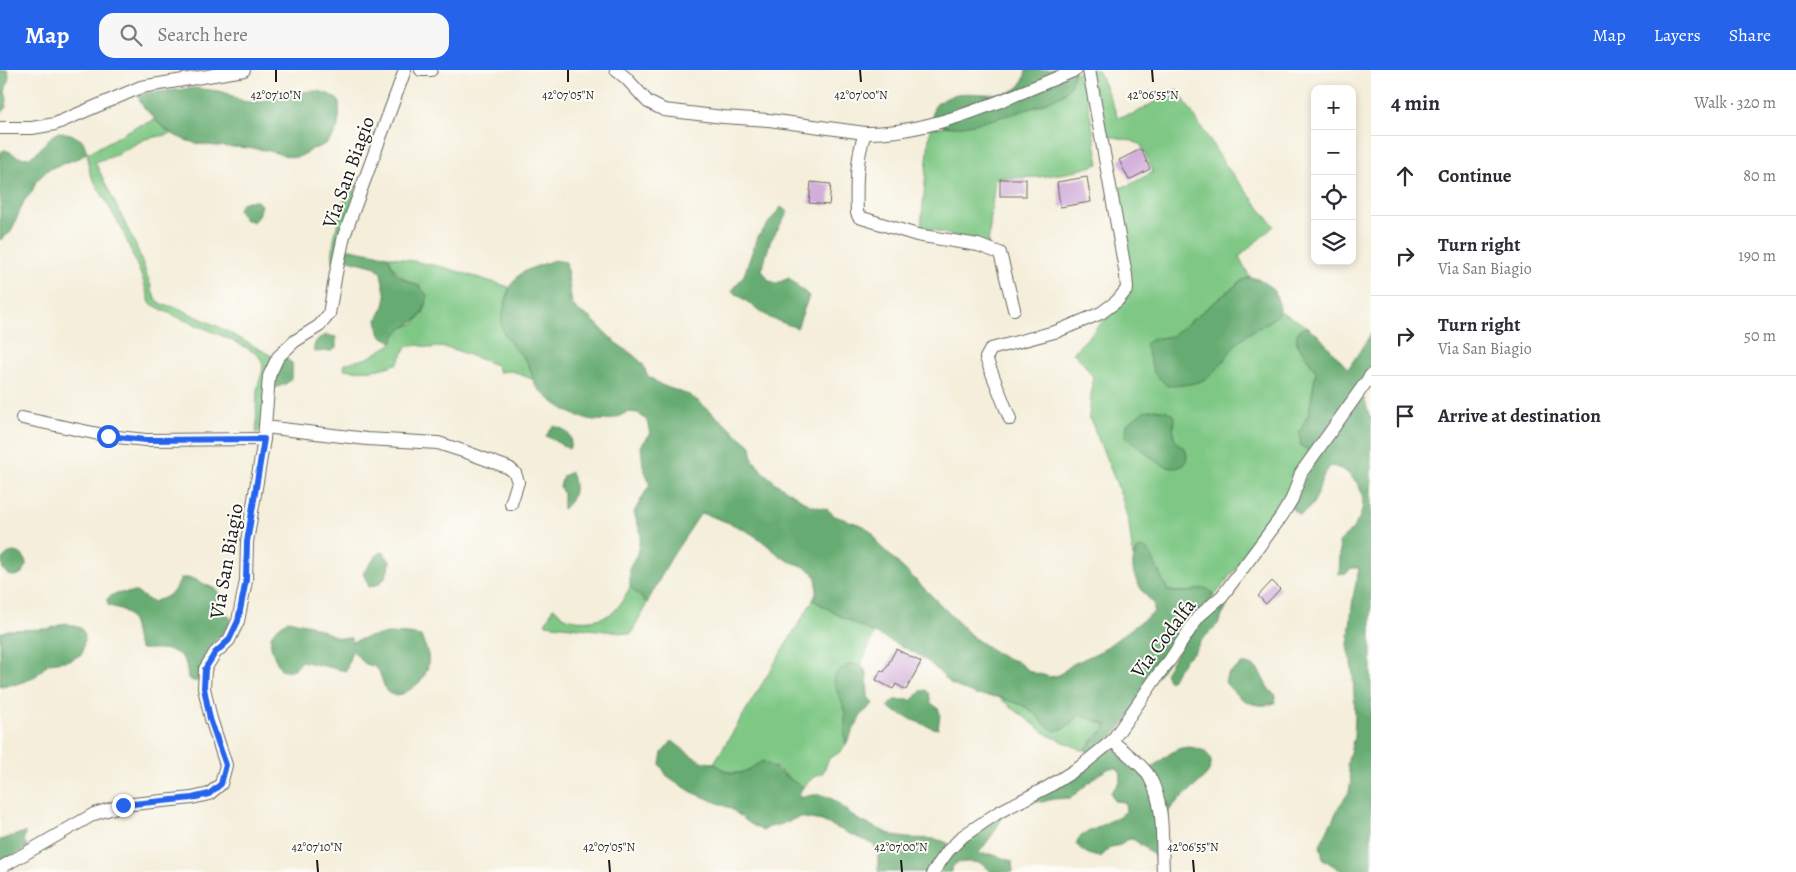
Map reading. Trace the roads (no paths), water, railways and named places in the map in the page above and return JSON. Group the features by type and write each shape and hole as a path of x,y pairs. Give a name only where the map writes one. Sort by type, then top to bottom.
{"street":[{"path":"0,128 32,128 55,124 141,87 188,75 244,70"},
{"name":"Via San Biagio","path":"0,868 94,814 123,805 192,798 209,794 221,784 226,765 207,704 204,688 205,669 215,653 229,640 238,621 246,580 247,542 264,433 269,376 278,357 295,341 319,326 329,314 344,236 405,70"},
{"path":"421,70 431,70"},
{"path":"616,70 648,102 664,110 769,120 865,133 894,132 941,122 1076,70"},
{"path":"1010,419 986,358 991,349 1058,331 1101,314 1117,301 1127,289 1089,70"},
{"path":"865,133 860,146 857,184 857,213 859,216 917,235 978,245 1000,253 1014,309"},
{"name":"Via Codalfa","path":"933,872 948,851 963,836 999,812 1048,787 1080,767 1112,741 1198,617 1222,596 1281,518 1292,499 1301,473 1371,375"},
{"path":"22,418 108,436 146,440 264,433 438,443 509,468 516,473 518,482 510,504"},
{"path":"1112,741 1149,774 1161,807 1163,872"}]}
